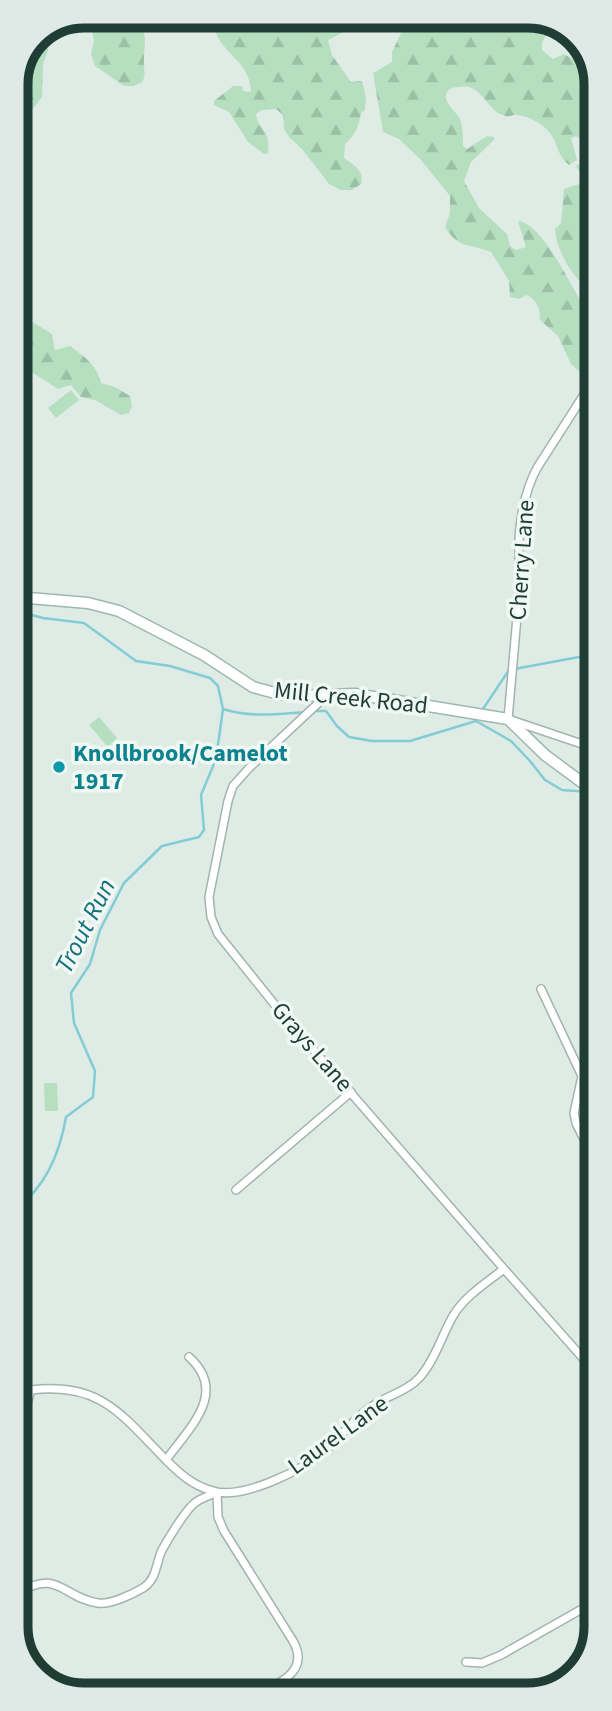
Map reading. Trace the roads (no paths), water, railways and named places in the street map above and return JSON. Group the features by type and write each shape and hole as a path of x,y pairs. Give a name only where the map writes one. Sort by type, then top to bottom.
{"street":[{"name":"Cherry Lane","path":"508,719 521,572 518,558 524,499 529,483 584,395"},
{"name":"Mill Creek Road","path":"28,598 88,603 119,611 204,655 253,687 295,696 355,694 508,719"},
{"name":"Grays Lane","path":"328,694 233,786 209,897 211,917 231,954 584,1360"},
{"path":"508,719 584,744"},
{"path":"508,719 545,755 584,784"},
{"path":"541,989 582,1076 573,1113 584,1140"},
{"path":"236,1190 351,1092"},
{"name":"Laurel Lane","path":"28,1391 56,1387 99,1400 117,1410 186,1479 217,1492 251,1489 308,1462 325,1450 369,1408 414,1383 424,1372 455,1313 503,1269"},
{"path":"166,1460 205,1405 205,1379 189,1357"},
{"path":"28,1401 31,1390"},
{"path":"28,1587 47,1583 104,1603 142,1588 158,1568 163,1548 193,1505 217,1492 218,1517 224,1531 298,1653 296,1669 278,1683"},
{"path":"466,1662 481,1662 502,1655 584,1608"}],"waterway":[{"name":"Trout Run","path":"28,614 84,623 136,661 170,666 210,678 218,686 223,709 216,759 201,795 204,830 199,837 162,846 124,883 100,930 90,964 71,993 74,1023 95,1071 93,1097 66,1117 51,1167 28,1198"},
{"path":"481,712 509,670 584,656"},
{"path":"223,709 254,714 306,712"},
{"path":"313,711 326,711 349,737 372,741 410,741 476,721 511,741 545,780 562,790 584,792"}],"place":[{"name":"Knollbrook/Camelot 1917","path":"59,767"}]}
